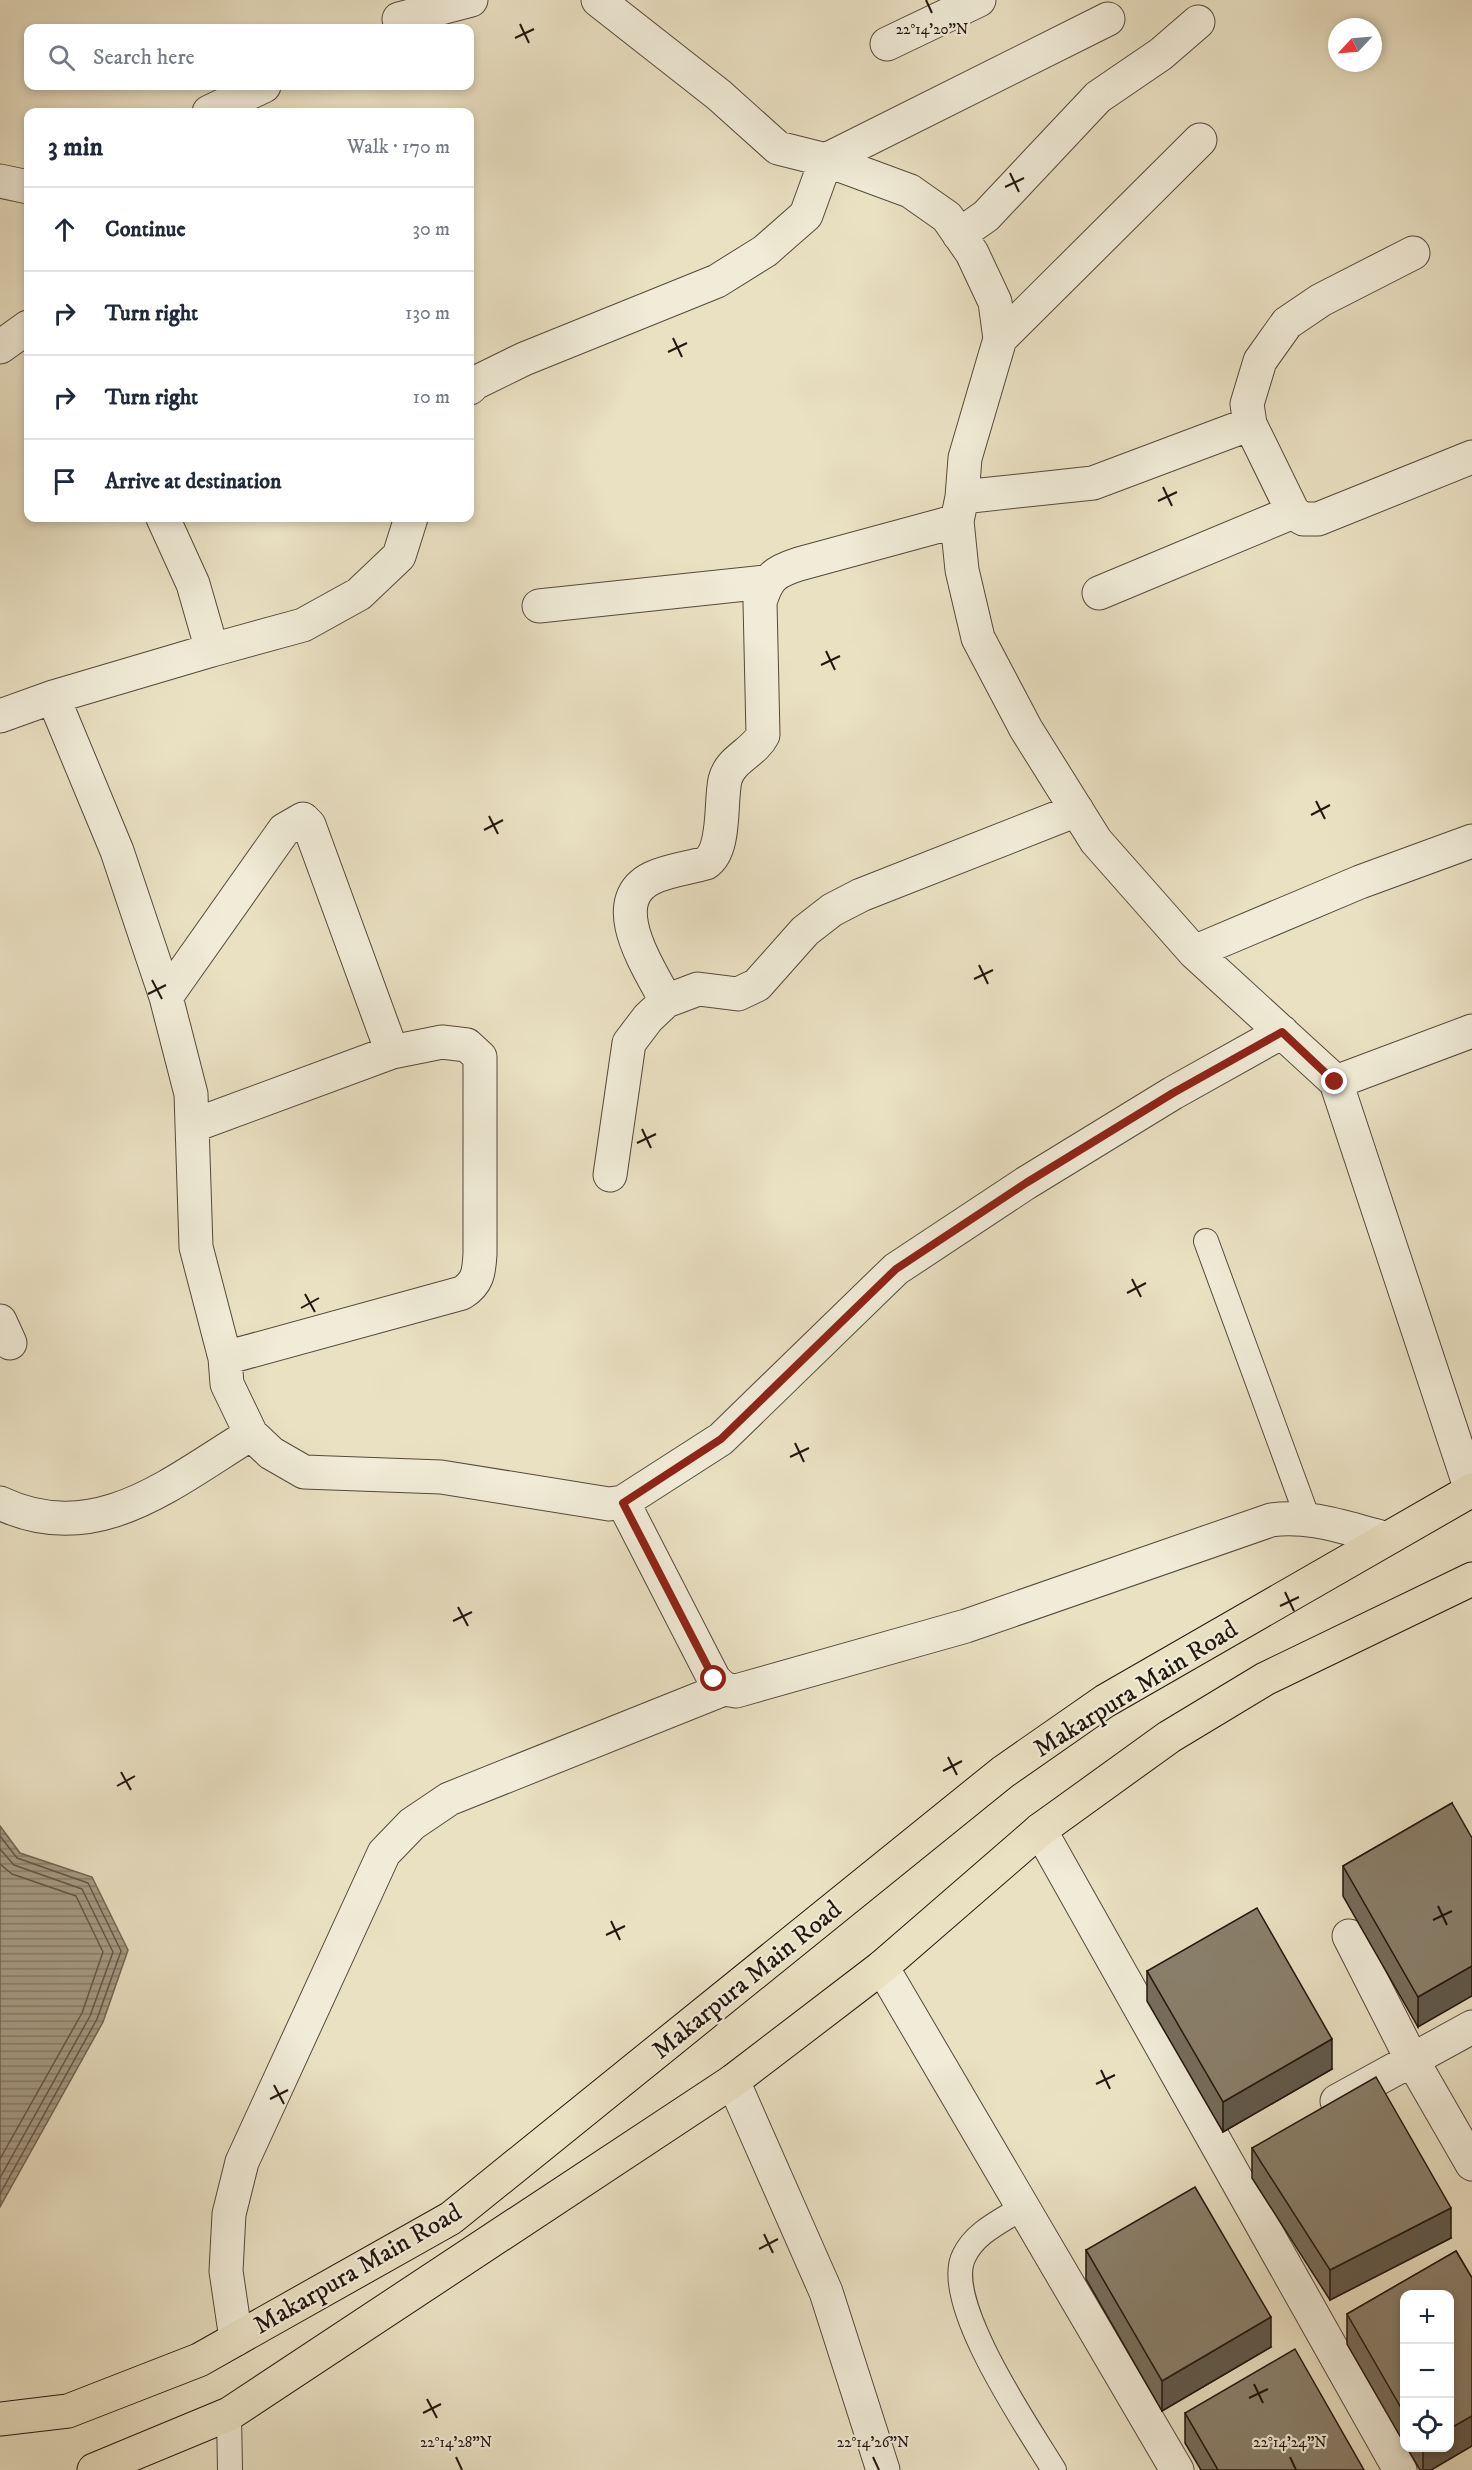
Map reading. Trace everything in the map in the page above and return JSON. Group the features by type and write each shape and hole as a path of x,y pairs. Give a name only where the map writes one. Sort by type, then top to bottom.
{"highway":[{"name":"Makarpura Main Road","path":"0,2419 68,2411 199,2360 451,2218 1003,1772 1096,1707 1385,1538 1472,1490"},
{"name":"Makarpura Main Road","path":"94,2470 229,2414 733,2081 882,1966 1040,1830 1169,1737 1265,1678 1472,1579"}],"street":[{"path":"390,16 471,0"},
{"path":"598,0 719,95 778,148 826,160 910,191 947,218 972,253 994,302 1000,339 965,458 959,509 962,570 978,638 1026,729 1096,841 1194,952 1335,1082 1472,1490"},
{"path":"887,44 979,0"},
{"path":"474,384 524,359 717,281 765,251 806,215 826,160 1108,19"},
{"path":"959,235 986,216 1098,97 1161,54 1198,22"},
{"path":"217,108 256,90"},
{"path":"1000,339 1200,140"},
{"path":"0,181 24,186"},
{"path":"1413,253 1321,300 1287,323 1260,361 1247,405 1250,424 1293,512 1303,519 1318,519 1472,457"},
{"path":"0,347 24,330"},
{"path":"666,1001 634,938 629,910 637,889 652,878 706,863 716,852 726,778 732,765 758,746 763,735 760,602 766,582 779,570 959,509 1093,483 1250,424"},
{"path":"1099,592 1293,512"},
{"path":"166,522 193,584 212,650"},
{"path":"0,716 53,697 303,625 359,594 399,556 410,522"},
{"path":"539,606 766,582"},
{"path":"53,697 117,851 166,997 191,1094 196,1247 225,1358 227,1384 251,1434 271,1453 304,1472 441,1477 609,1504 623,1503 721,1439 896,1269 1045,1171 1173,1093 1282,1032"},
{"path":"610,1175 629,1043 648,1018 666,1001 698,989 738,994 757,985 806,931 832,910 861,895 1077,810"},
{"path":"166,997 284,830 303,819 309,825 392,1052"},
{"path":"1194,952 1360,882 1472,841"},
{"path":"1335,1082 1472,1031"},
{"path":"192,1126 392,1052 442,1042 467,1045 480,1057 480,1254 479,1272 474,1285 462,1293 225,1358"},
{"path":"0,1503 22,1513 54,1520 102,1516 146,1497 251,1434"},
{"path":"623,1503 714,1679 724,1689"},
{"path":"236,2339 226,2271 229,2214 242,2162 384,1853 412,1824 449,1799 724,1689 736,1691 966,1626 1270,1520 1289,1517 1308,1519 1385,1538"},
{"path":"1040,1830 1400,2470"},
{"path":"1348,1936 1411,2058 1472,2164"},
{"path":"882,1966 1177,2470"},
{"path":"1308,2117 1472,2026"},
{"path":"733,2081 826,2292 883,2470"},
{"path":"1227,2164 1257,2146"}],"lane":[{"path":"1206,1241 1308,1519"},
{"path":"1023,2207 974,2239 962,2258 959,2285 972,2325 1004,2389 1054,2470"},
{"path":"229,2414 230,2470"}],"water":[{"path":"0,1826 20,1853 92,1877 128,1950 103,2022 0,2207"}],"building":[{"path":"1452,1803 1472,1838 1472,1966 1418,1997 1343,1866"},
{"path":"1257,1908 1332,2039 1223,2102 1147,1971"},
{"path":"1376,2077 1451,2208 1330,2270 1252,2148"},
{"path":"1195,2187 1271,2317 1162,2381 1086,2250"},
{"path":"1456,2251 1472,2278 1472,2416 1454,2426 1454,2290 1400,2290 1400,2406 1347,2314"},
{"path":"1295,2349 1364,2470 1218,2470 1185,2413"}],"route":[{"path":"714,1679 623,1503 721,1439 896,1269 1026,1183 1173,1093 1282,1032 1335,1082"}]}
